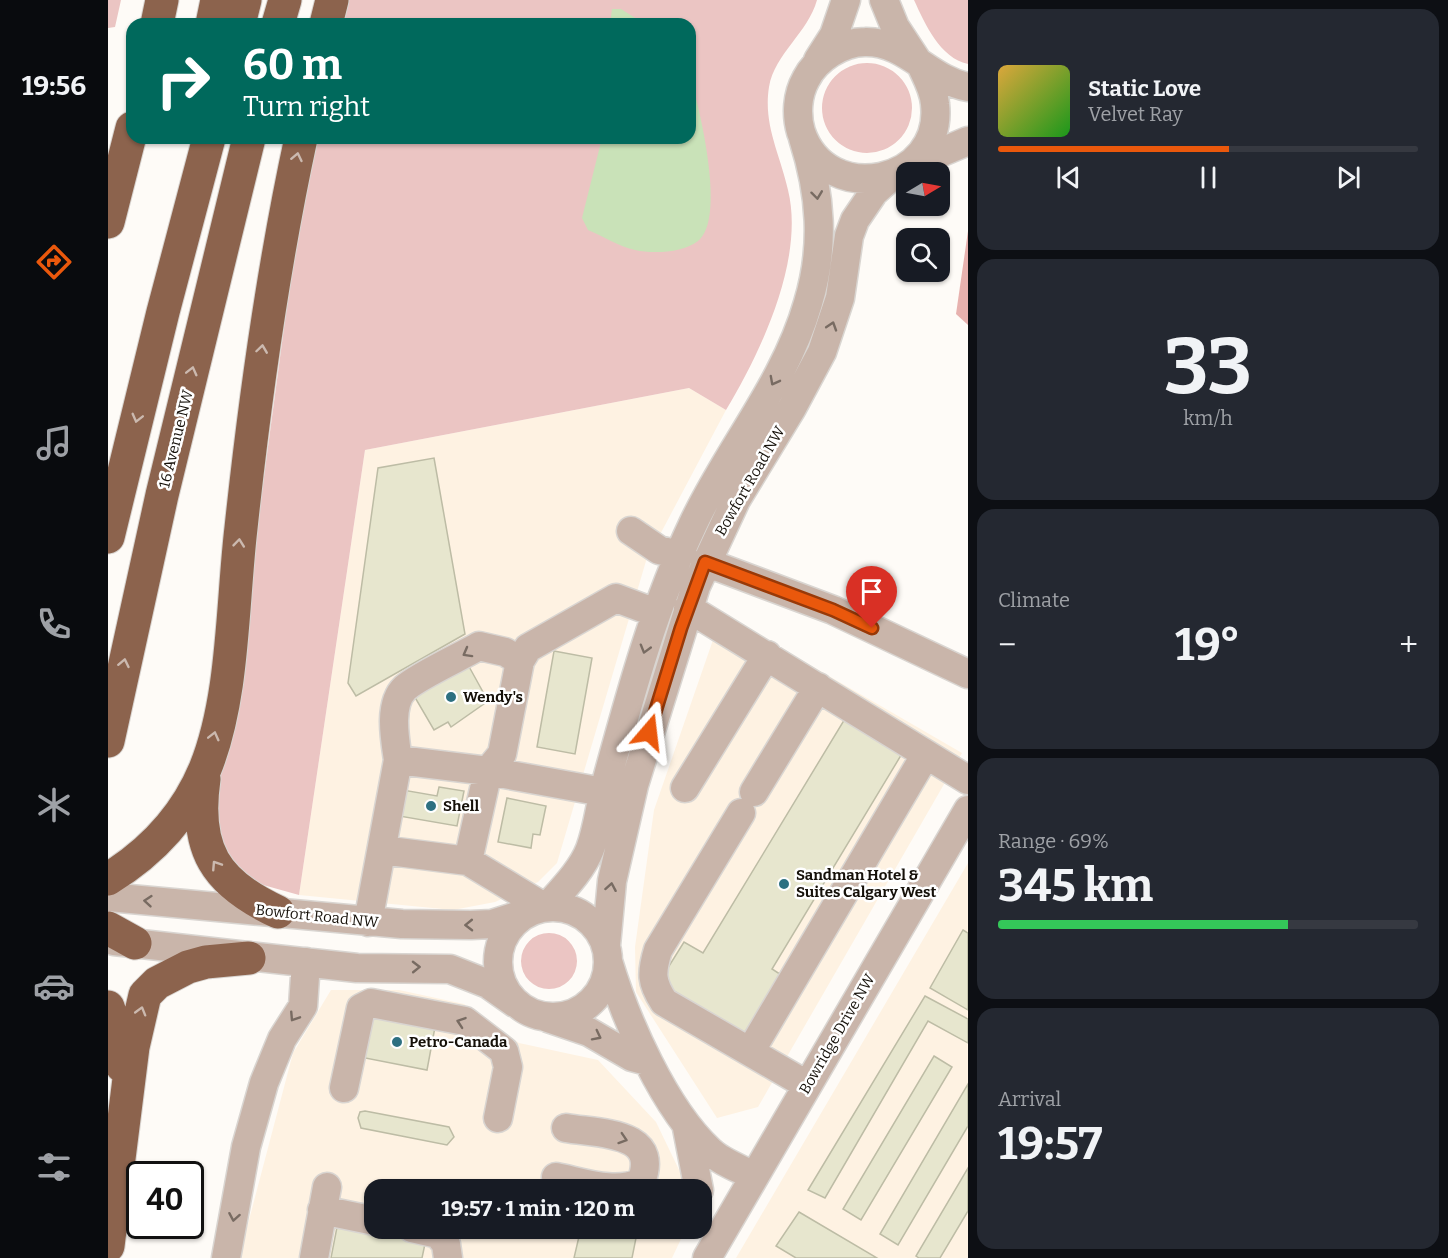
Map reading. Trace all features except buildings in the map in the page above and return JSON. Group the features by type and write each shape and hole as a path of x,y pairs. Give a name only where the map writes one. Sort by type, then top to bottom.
{"highway":[{"path":"148,18 152,0"},
{"path":"158,18 162,0"},
{"path":"213,18 217,0"},
{"path":"240,18 245,0"},
{"path":"280,18 285,0"},
{"path":"328,18 332,0"},
{"path":"111,211 126,137"},
{"path":"111,211 128,144"},
{"path":"163,312 192,144"},
{"path":"108,537 163,312 207,144"},
{"name":"16 Avenue NW","path":"108,741 162,495 248,144"},
{"path":"278,912 239,891 219,872 210,858 201,808 205,768 228,673 238,548 265,324 300,144"},
{"path":"108,879 149,850 177,819 188,804 205,768"},
{"path":"108,849 145,838 177,819"},
{"path":"108,1246 136,1028 146,995 157,983 188,967 206,962 249,958"},
{"path":"108,1007 121,1056 123,1131"}],"street":[{"path":"846,0 837,28 803,83 799,97 799,125 803,138 821,163 848,177 864,180 896,171"},
{"path":"884,0 896,27 920,64 933,92 935,119 926,146 909,162"},
{"path":"816,63 836,50 863,42 894,47 939,78 968,87"},
{"name":"Bowfort Road NW","path":"754,1176 711,1153 686,1123 647,1061 618,992 607,953 612,881 634,785 688,608 694,522 789,354 808,304 817,269 820,215 813,169 803,138"},
{"path":"919,162 968,141"},
{"name":"Bowfort Road NW","path":"108,897 368,922 471,925 492,924 539,909 570,880 590,850 603,792 656,613 692,558 736,500 792,408 822,352 840,298 849,236 855,220 873,192 896,174"},
{"path":"631,531 659,550 692,558 833,610 968,674"},
{"path":"468,861 488,771 502,754 520,661 528,648 616,598 656,613"},
{"path":"688,608 968,780"},
{"path":"368,922 398,760 394,734 398,701 405,688 479,646 505,652 520,661"},
{"path":"686,788 767,655"},
{"path":"807,1085 664,1002 654,985 653,966 658,951 818,687"},
{"path":"750,1052 926,754"},
{"path":"398,760 488,771 603,792"},
{"name":"Bowridge Drive NW","path":"707,1258 968,810"},
{"path":"382,850 468,861 539,909 572,910 593,923 607,953 606,977 600,992 590,1004 576,1012 561,1017 545,1017"},
{"path":"515,1003 501,981 498,956 507,931 539,909"},
{"path":"117,937 249,958 357,968 450,969 488,984 515,1003 545,1017 589,1032 632,1057 647,1061"},
{"path":"226,1258 246,1147 264,1083 282,1039 303,1006 306,962"},
{"path":"344,1088 361,1008 372,1003 383,1005 465,1021 504,1051 508,1067 498,1118"},
{"path":"686,1123 697,1179"},
{"path":"556,1177 629,1188 640,1182 646,1169 645,1155 638,1145 625,1138 566,1128"},
{"path":"314,1258 324,1198 364,1216"},
{"path":"442,1239 446,1245 448,1258"},
{"path":"697,1258 698,1239"}],"shaded area":[{"path":"108,0 121,0 115,27 108,28"},
{"path":"346,0 817,0 807,23 784,53 772,75 769,87 770,127 785,177 792,217 785,275 753,361 726,410 689,388 365,450 299,895 256,883 230,866 214,841 213,771 239,663 299,216 315,144 696,144 696,18 342,18"},
{"path":"914,0 968,0 968,64 949,55 935,39"},
{"path":"612,9 621,9 635,18 611,18"},
{"path":"867,63 884,66 899,76 909,91 912,108 909,125 899,140 884,150 867,153 850,150 835,140 825,125 822,108 825,91 835,76 850,66"},
{"path":"696,99 711,187 706,229 698,241 684,248 659,252 629,249 588,230 582,218 600,144 696,144"},
{"path":"968,231 968,325 956,314"},
{"path":"689,388 726,410 646,561 557,863 538,882 495,902 453,910 299,895 365,450"},
{"path":"722,614 962,753 758,1107 717,1118 636,992 635,947 654,810"},
{"path":"968,863 968,1258 736,1258"},
{"path":"543,933 555,933 569,941 577,955 575,972 569,981 555,989 543,989 526,977 521,967 521,955 533,938"},
{"path":"331,990 399,990 464,1004 519,1043 598,1060 656,1122 682,1179 364,1179 364,1239 681,1239 672,1258 239,1258 293,1053"}],"place":[{"name":"Wendy's","path":"451,697"},
{"name":"Shell","path":"431,806"},
{"name":"Sandman Hotel & Suites Calgary West","path":"784,884"},
{"name":"Petro-Canada","path":"397,1042"}],"route":[{"path":"649,732 681,628 705,562 833,610 872,628"}]}
